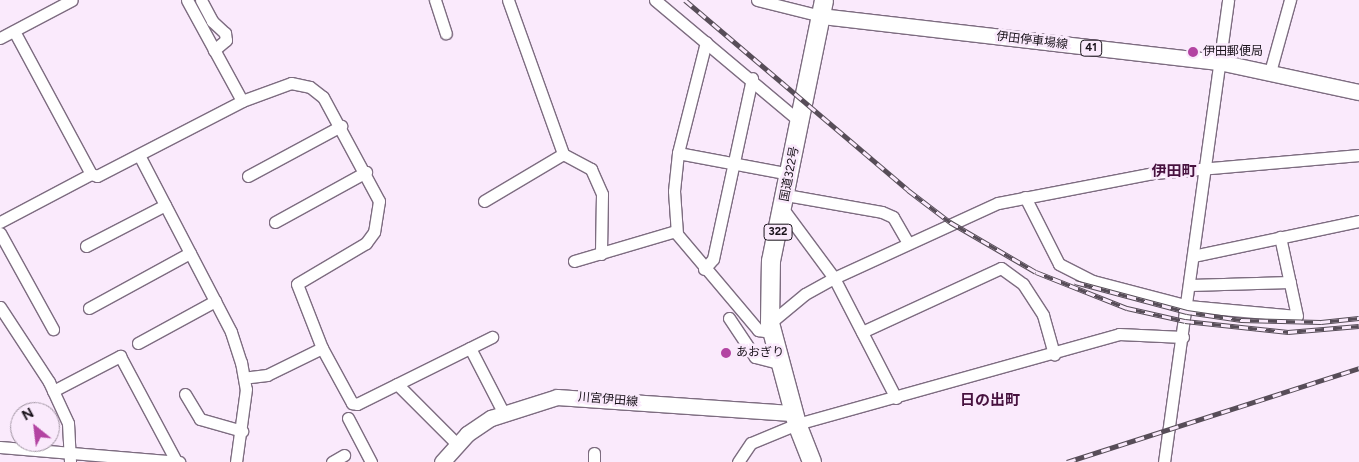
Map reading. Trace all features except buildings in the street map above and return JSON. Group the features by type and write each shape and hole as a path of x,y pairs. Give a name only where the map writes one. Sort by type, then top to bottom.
{"highway":[{"name":"国道322号","path":"812,462 795,419 778,363 770,328 772,261 823,8"}],"main road":[{"name":"伊田停車場線","path":"823,8 1219,62 1359,92"},
{"name":"川宮伊田線","path":"442,462 458,445 503,412 556,397 584,397 795,419"}],"street":[{"path":"0,38 72,0"},
{"path":"187,0 242,101"},
{"path":"201,0 212,21 225,33 226,40 214,50"},
{"path":"435,0 446,32"},
{"path":"508,0 563,154 591,169 602,194 601,254"},
{"path":"655,0 752,78 799,121"},
{"path":"761,0 823,8"},
{"path":"1164,462 1188,306 1204,168 1228,0"},
{"path":"1270,72 1290,0"},
{"path":"14,31 91,174 97,176 274,86 291,82 310,87 323,97 366,172 379,201 374,232 366,242 297,284 322,348 352,403 397,384 492,337"},
{"path":"706,42 678,152 676,231 704,269 758,330 770,328 805,294 834,278 957,219 1025,197 1204,168 1359,155"},
{"path":"704,269 713,259 732,163 752,78"},
{"path":"248,176 341,126"},
{"path":"678,152 790,174"},
{"path":"484,201 563,154"},
{"path":"139,155 231,332 244,378 242,431 236,462"},
{"path":"275,222 366,172"},
{"path":"0,222 91,174"},
{"path":"1025,197 1059,264 1093,281 1188,306 1298,316 1280,237"},
{"path":"784,202 882,212 893,217 908,243"},
{"path":"784,202 834,278 896,398"},
{"path":"86,246 164,205"},
{"path":"1193,256 1359,222"},
{"path":"574,261 676,231"},
{"path":"0,233 53,329"},
{"path":"89,308 190,253"},
{"path":"862,332 1001,268 1023,284 1043,314 1054,354"},
{"path":"1190,286 1290,282"},
{"path":"138,343 215,302"},
{"path":"0,307 53,391 68,423 70,457"},
{"path":"729,318 755,357 778,363"},
{"path":"738,462 751,443 795,419 896,398 1119,334 1183,337"},
{"path":"244,378 267,375 322,348"},
{"path":"470,348 503,412"},
{"path":"53,391 120,356 177,462"},
{"path":"397,384 458,445"},
{"path":"185,394 200,419 242,431"},
{"path":"348,418 371,462"},
{"path":"0,447 70,457 177,462"},
{"path":"332,462 344,455"}],"railway":[{"path":"685,0 908,190 950,222 1036,272 1127,308 1185,321 1288,332 1359,326"},
{"path":"1075,282 1187,312 1241,320 1321,322 1359,318"},
{"path":"1067,462 1359,368"}],"place":[{"name":"伊田郵便局","path":"1193,52"},
{"name":"あおぎり","path":"726,353"}],"district":[{"name":"伊田町","path":"1174,172"},
{"name":"日の出町","path":"990,401"}]}
